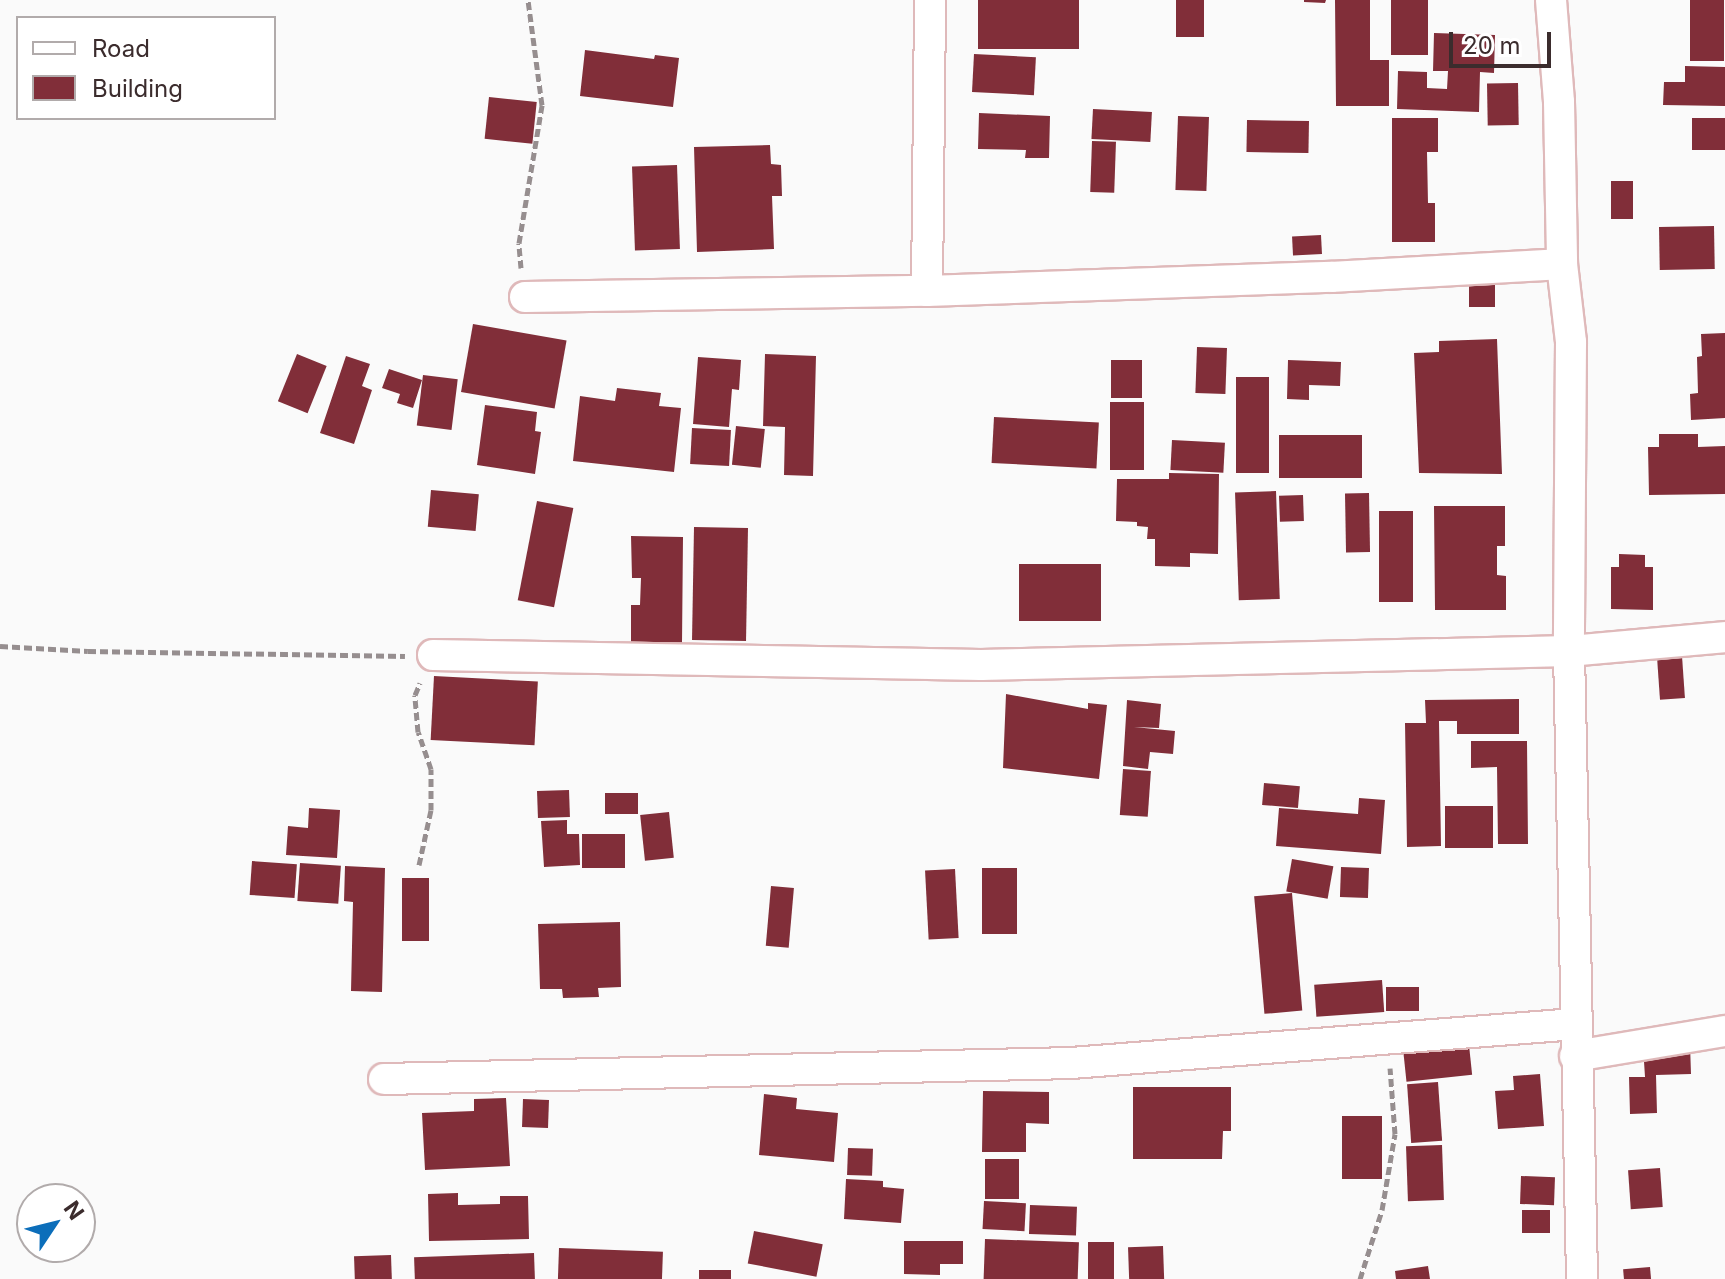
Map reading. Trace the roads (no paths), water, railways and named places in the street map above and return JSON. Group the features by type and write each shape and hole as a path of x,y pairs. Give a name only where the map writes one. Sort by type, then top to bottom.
{"street":[{"path":"927,291 930,0"},
{"path":"1551,0 1559,102 1562,264 1571,342 1569,651 1582,1279"},
{"path":"525,297 927,291 1332,277 1562,264"},
{"path":"433,655 981,665 1569,651 1725,637"},
{"path":"384,1079 1071,1063 1575,1024"},
{"path":"1575,1056 1725,1031"}]}
